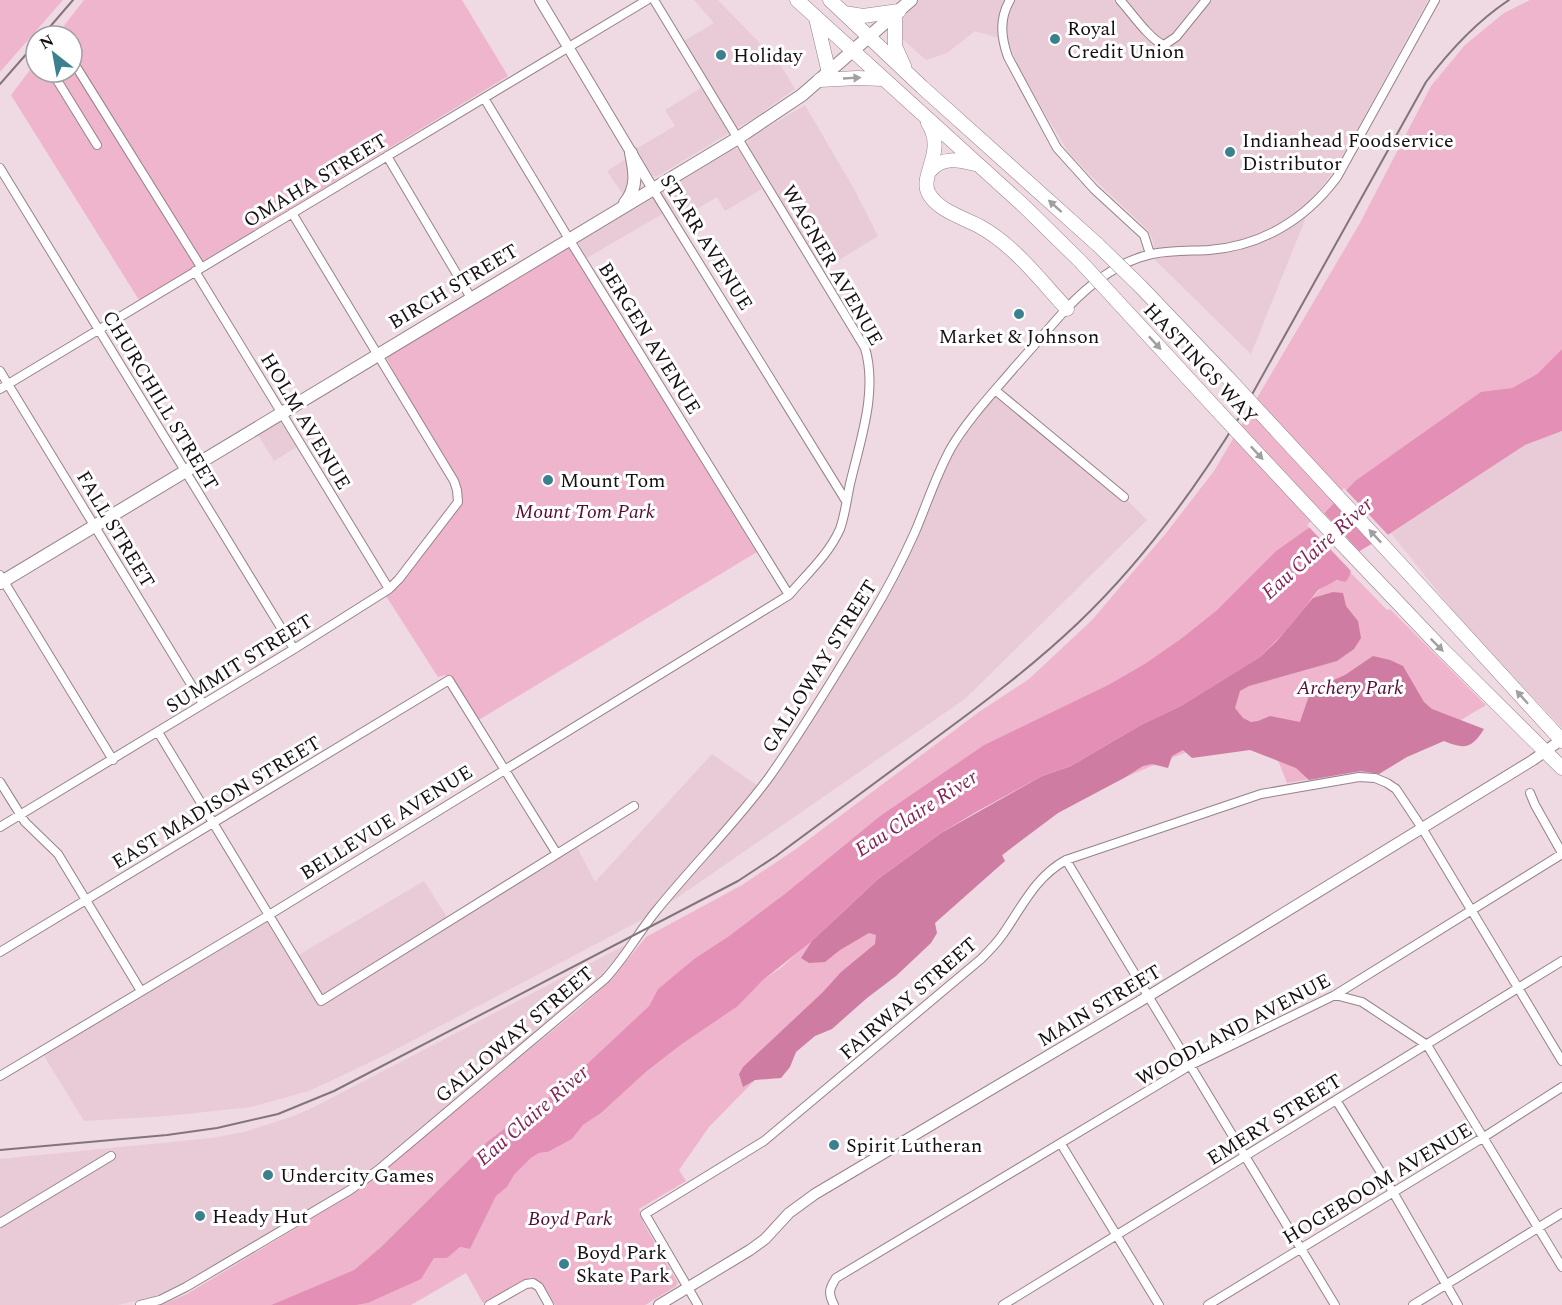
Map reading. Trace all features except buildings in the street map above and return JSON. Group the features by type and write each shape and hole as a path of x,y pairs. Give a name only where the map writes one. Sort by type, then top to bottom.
{"main road":[{"name":"HASTINGS WAY","path":"796,0 1025,207 1080,261 1397,602 1562,768"},
{"name":"HASTINGS WAY","path":"830,0 1140,286 1562,740"},
{"name":"BIRCH STREET","path":"1,580 95,526 738,138 789,105 911,0"},
{"path":"844,13 863,16 897,13 895,46 908,74"},
{"path":"816,18 824,77 883,79"},
{"path":"923,115 933,133 934,141 934,155 926,183 927,189 938,205 995,236 1011,249 1067,309"},
{"path":"621,207 633,190 635,176 631,153"},
{"path":"930,171 934,165 950,160 978,165"}],"street":[{"name":"STARR AVENUE","path":"540,0 631,153 846,501"},
{"name":"OMAHA STREET","path":"4,386 647,0"},
{"name":"WAGNER AVENUE","path":"654,0 866,348 869,361 870,377 865,423 840,528 826,553 789,595"},
{"path":"1010,0 1004,10 1001,24 1003,43 1012,66 1049,136 1063,157 1144,235 1150,254"},
{"path":"1120,0 1151,35 1164,45 1176,37 1206,0"},
{"name":"GALLOWAY STREET","path":"140,1305 160,1300 186,1287 350,1190 378,1170 615,968 655,912 735,821 799,732 871,616 899,566 931,488 951,448 971,417 1085,290 1107,274 1150,254 1238,246 1263,238 1310,209 1337,177 1435,0"},
{"name":"HOLM AVENUE","path":"84,80 389,589"},
{"path":"59,84 97,145"},
{"name":"BERGEN AVENUE","path":"484,98 789,595"},
{"path":"387,156 471,298"},
{"name":"CHURCHILL STREET","path":"0,168 294,650"},
{"path":"292,213 377,355"},
{"name":"SUMMIT STREET","path":"0,827 294,650 389,589 399,579 458,502 457,490 454,481 377,355"},
{"name":"FALL STREET","path":"0,371 4,386 95,526 203,704"},
{"path":"995,390 1124,497"},
{"path":"1,580 113,760"},
{"name":"BELLEVUE AVENUE","path":"0,1076 269,915 789,595"},
{"name":"EAST MADISON STREET","path":"0,952 449,680 504,769"},
{"path":"158,732 321,1000 634,806"},
{"name":"MAIN STREET","path":"659,1305 765,1239 789,1213 815,1194 1147,997 1562,740"},
{"path":"504,769 556,854"},
{"name":"FAIRWAY STREET","path":"688,1288 645,1214 764,1141 946,989 994,945 1043,876 1066,860 1261,794 1359,777 1375,778 1396,789 1422,828"},
{"path":"0,782 20,815 58,854 141,991"},
{"path":"1530,793 1534,805 1562,854"},
{"path":"1422,828 1562,1060"},
{"name":"WOODLAND AVENUE","path":"834,1305 829,1289 836,1278 1189,1066 1335,995 1562,854"},
{"path":"1066,860 1335,1305"},
{"name":"EMERY STREET","path":"1003,1305 1562,961"},
{"path":"1335,995 1362,1002 1427,1045 1562,1267"},
{"name":"HOGEBOOM AVENUE","path":"1208,1305 1562,1087"},
{"path":"1336,1100 1393,1192 1458,1305"},
{"path":"1061,1144 1159,1305"},
{"path":"0,1223 111,1156"},
{"path":"1413,1305 1562,1213"},
{"path":"489,1305 525,1284 533,1283 538,1286 549,1305"},
{"path":"688,1288 698,1305"}],"shaded area":[{"path":"694,0 718,0 780,64 795,89 754,118 656,177 652,175 636,149 675,126 665,110 709,83 684,41 714,23"},
{"path":"919,0 1428,0 1336,168 1315,195 1251,354 1155,260 1153,240 1148,230 1069,153 1016,61 1008,41 975,31 947,53 926,60 899,36 903,18"},
{"path":"805,105 853,187 878,236 823,270 747,143 751,137"},
{"path":"735,148 740,151 762,189 725,211 717,197 676,221 669,210 587,258 579,245 578,241 581,238"},
{"path":"629,157 628,202 607,171"},
{"path":"995,390 1124,497 1147,520 965,699 655,913 385,1055 309,1091 251,1107 167,1116 84,1121 41,1051 269,915 295,957 424,881 449,920 556,854 577,847 595,882 712,754 761,788 871,616 951,448"},
{"path":"279,420 297,447 274,461 256,432"},
{"path":"1562,431 1562,728 1457,616 1391,533 1525,445"},
{"path":"629,943 594,982 365,1174 341,1191 176,1288 153,1297 118,1305 0,1305 0,1159 212,1138 244,1132 294,1116"}],"green space":[{"path":"0,0 63,0 42,24 24,24 24,45 0,72"},
{"path":"84,0 462,0 508,76 139,300 11,95 24,78 24,84 84,84 84,24 65,24"},
{"path":"1530,0 1562,0 1562,349 1537,374 1512,388 1481,393 1355,481 1314,524 1276,551 1217,610 1146,663 1110,684 984,745 880,816 786,893 694,959 658,989 649,1006 587,1064 550,1097 530,1109 487,1142 381,1247 354,1270 271,1305 161,1305 187,1294 361,1189 580,1008 612,979 646,937 742,885 796,849 979,712 1029,679 1092,620 1167,532 1214,471 1360,223 1431,86 1465,45 1504,13"},
{"name":"Mount Tom Park","path":"569,247 757,552 477,721 449,677 445,675 438,677 386,596 404,580 460,503 459,482 408,399 386,357"},
{"path":"1350,572 1486,705 1374,772 1354,772 1287,783 1268,735 1251,727 1128,776 1057,813 1002,856 755,1080 709,1127 679,1170 686,1181 639,1209 644,1224 678,1283 645,1305 555,1305 542,1283 531,1277 483,1303 466,1273 411,1305 357,1305 368,1303 420,1279 434,1258 447,1258 460,1247 470,1249 496,1195 507,1187 514,1175 531,1158 572,1139 583,1125 601,1113 647,1071 738,1006 763,980 782,967 831,922 1071,766 1141,725 1313,598 1324,587 1332,582 1348,579"},
{"name":"Archery Park","path":"1333,592 1343,593 1346,606 1358,621 1361,638 1354,649 1337,661 1249,686 1240,691 1235,708 1243,718 1251,722 1270,716 1300,722 1311,690 1345,675 1373,656 1403,666 1424,702 1432,709 1484,729 1472,744 1457,746 1444,741 1407,757 1379,774 1361,771 1309,780 1296,768 1250,750 1192,758 1183,750 1172,756 1168,768 1152,764 1143,766 1058,813 1002,855 1005,861 935,923 937,933 931,943 896,976 832,1029 815,1036 796,1052 790,1067 781,1078 755,1080 743,1087 739,1074 743,1067 823,992 841,972 875,944 876,935 869,933 825,962 809,963 801,958 812,941 878,879 941,833 1042,776 1071,766 1141,725 1181,706 1260,657 1276,642 1313,598"}],"water":[{"name":"Eau Claire River","path":"1562,349 1562,431 1525,445 1361,551 1353,560 1347,580 1345,582 1337,580 1318,590 1292,624 1260,657 1181,706 1141,725 1071,766 1042,776 976,812 941,833 878,879 812,941 763,980 738,1006 647,1071 601,1113 583,1125 572,1139 531,1158 514,1175 507,1187 496,1196 470,1249 460,1247 447,1258 434,1258 421,1279 368,1303 271,1305 354,1270 381,1247 487,1142 530,1109 550,1097 587,1064 649,1006 658,989 694,959 786,893 880,816 984,745 1110,684 1146,663 1217,610 1276,551 1314,524 1355,481 1481,392 1512,388 1537,374"}],"pier":[{"path":"1344,488 1390,537 1375,546 1332,501"},
{"path":"1322,511 1362,554 1356,560 1353,573 1307,525"}],"railway":[{"path":"52,24 73,0"},
{"path":"0,1150 167,1135 217,1128 278,1114 334,1091 738,881 776,856 992,696 1078,623 1124,575 1166,525 1240,416 1426,82 1464,37 1509,0"},
{"path":"0,84 24,57"}],"place":[{"name":"Royal Credit Union","path":"1055,39"},
{"name":"Holiday","path":"721,55"},
{"name":"Indianhead Foodservice Distributor","path":"1230,152"},
{"name":"Market & Johnson","path":"1019,314"},
{"name":"Mount Tom","path":"548,480"},
{"name":"Spirit Lutheran","path":"834,1145"},
{"name":"Undercity Games","path":"268,1175"},
{"name":"Heady Hut","path":"200,1216"},
{"name":"Boyd Park Skate Park","path":"564,1264"}],"park label":[{"name":"Boyd Park","path":"570,1218"}]}
